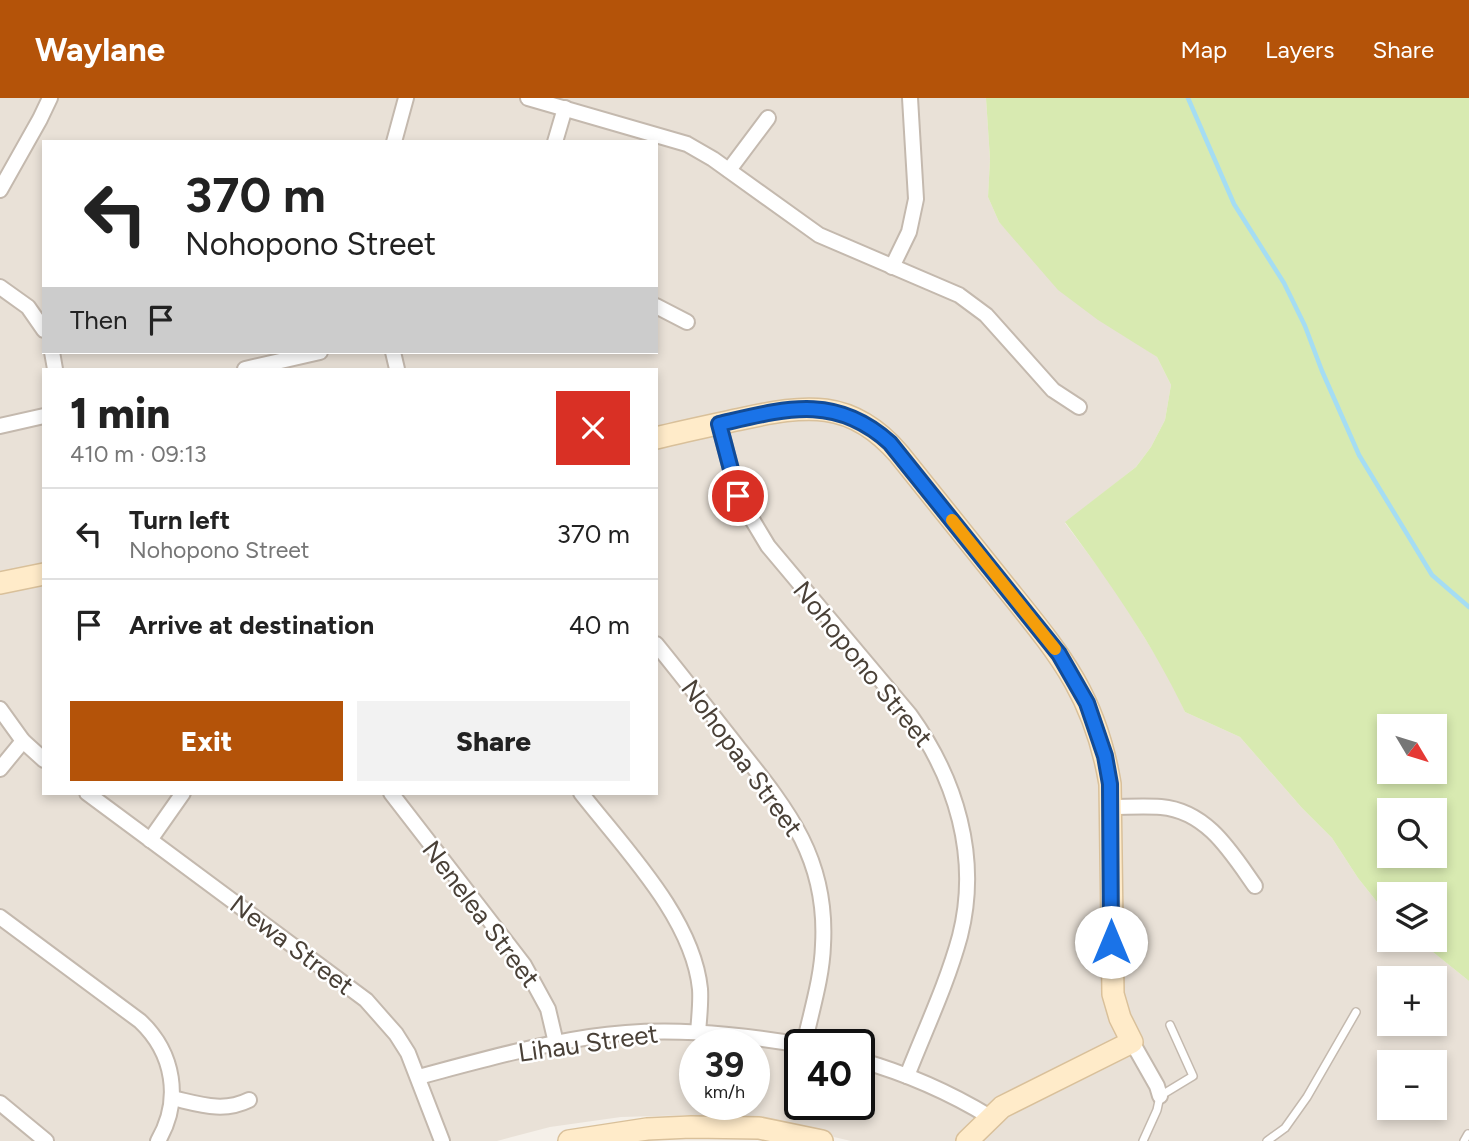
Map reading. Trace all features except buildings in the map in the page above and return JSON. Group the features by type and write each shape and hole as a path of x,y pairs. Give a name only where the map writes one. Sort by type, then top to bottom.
{"street":[{"path":"0,190 50,98"},
{"path":"395,140 406,98"},
{"path":"528,98 674,139 701,151 819,236 943,288 973,304 998,327 1053,390 1079,407"},
{"path":"892,267 909,232 915,210 910,98"},
{"path":"556,140 565,108"},
{"path":"729,170 768,118"},
{"path":"0,287 28,307 42,327"},
{"path":"658,307 687,322"},
{"path":"249,368 311,354"},
{"path":"658,438 793,408 820,408 858,420 890,443 1059,654 1087,703 1105,756 1110,784 1111,982 1120,1018 1160,1096"},
{"path":"0,426 42,416"},
{"name":"Nohopono Street","path":"719,424 738,496 761,535 915,723 941,764 955,800 965,847 967,876 960,933 952,961 907,1076"},
{"path":"0,583 42,574"},
{"name":"Nohopaa Street","path":"658,647 781,802 806,846 820,895 823,946 806,1029"},
{"path":"0,709 23,741 42,758"},
{"path":"0,769 23,741"},
{"name":"Newa Street","path":"90,795 366,1000 396,1034 408,1053 442,1141"},
{"path":"150,839 182,795"},
{"name":"Nenelea Street","path":"393,795 524,965 548,1009 556,1043"},
{"path":"583,795 666,902 685,935 700,991 698,1029"},
{"path":"1110,807 1161,807 1180,811 1199,820 1221,840 1255,886"},
{"path":"0,917 148,1028 165,1055 171,1076 172,1098 168,1119 158,1141"},
{"name":"Lihau Street","path":"418,1077 517,1051 592,1036 679,1031"},
{"path":"967,1141 990,1117 1016,1099 1132,1042"},
{"path":"875,1065 961,1099 990,1117"},
{"path":"172,1098 216,1107 230,1107 249,1100"},
{"path":"0,1103 46,1141"},
{"path":"579,1140 647,1129 691,1127 759,1128 822,1141"}],"lane":[{"path":"1266,1141 1285,1128 1307,1097 1356,1012"},
{"path":"1143,1141 1157,1110 1160,1096 1193,1076 1170,1025"}],"shaded area":[{"path":"0,98 986,98 990,159 988,197 999,222 1027,251 1132,340 1157,357 1171,385 1165,420 1151,447 1136,467 1065,523 1114,588 1170,679 1185,712 1240,737 1332,838 1377,902 1377,952 1433,952 1469,981 1469,1141 851,1141 753,1120 770,1120 770,1029 679,1029 679,1115 621,1117 550,1127 497,1141 0,1141"}],"green space":[{"path":"986,98 1469,98 1469,981 1433,952 1447,952 1447,882 1377,882 1377,902 1332,838 1240,737 1185,712 1130,614 1065,522 1136,467 1151,447 1165,420 1171,385 1157,357 1098,320 1058,290 999,222 988,197 990,159"}],"waterway":[{"path":"1188,98 1234,204 1284,283 1305,326 1359,455 1432,575 1469,607"}],"slow traffic":[{"path":"952,520 1055,649"}],"route":[{"path":"738,496 719,424 793,408 820,408 858,420 890,443 1059,654 1087,703 1098,729 1110,784 1111,942"}]}
